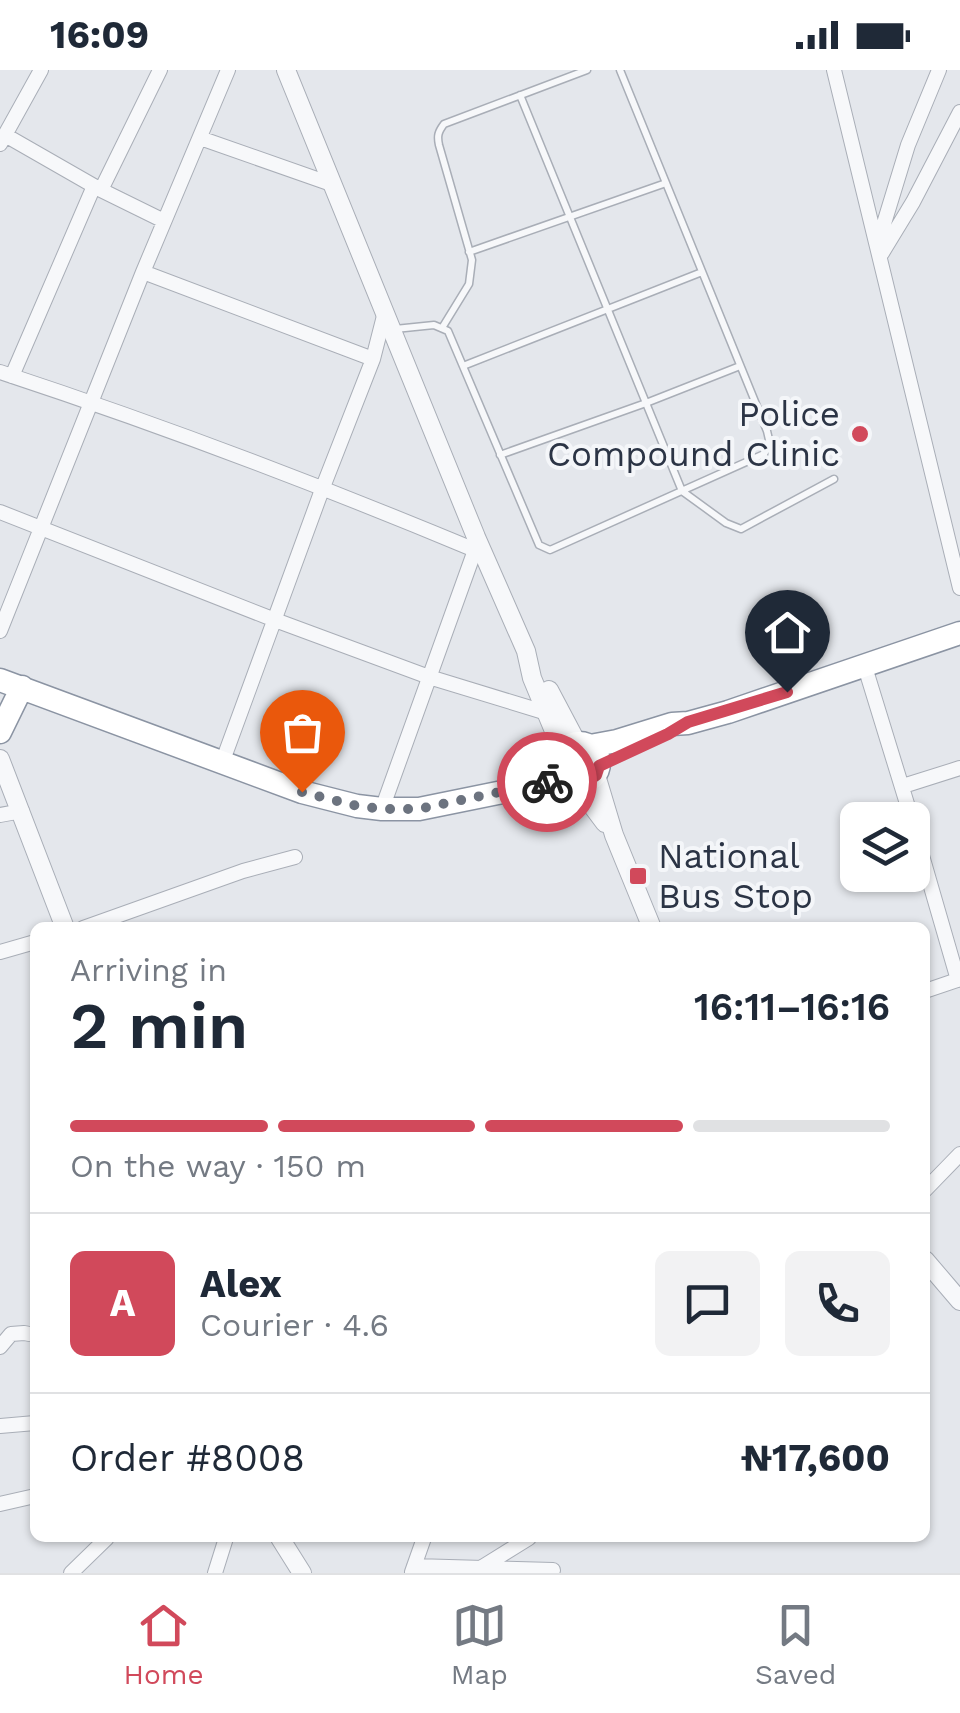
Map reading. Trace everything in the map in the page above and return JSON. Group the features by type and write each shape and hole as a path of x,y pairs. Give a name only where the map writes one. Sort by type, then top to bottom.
{"highway":[{"path":"0,732 11,684 327,800 382,809 419,809 578,764 668,734 688,722 960,634"}],"street":[{"path":"41,70 2,140 164,221"},
{"path":"160,70 6,374 476,543"},
{"path":"286,70 476,543 526,651 540,672 588,798 614,835 650,922"},
{"path":"834,70 960,588"},
{"path":"879,258 892,194 939,70"},
{"path":"0,632 224,71"},
{"path":"879,258 960,112"},
{"path":"200,138 334,185"},
{"path":"142,272 373,358"},
{"path":"222,763 323,487 389,321"},
{"path":"0,512 429,677 547,713"},
{"path":"382,809 476,543"},
{"path":"526,651 532,678 554,730 578,764"},
{"path":"864,666 907,802"},
{"path":"0,758 63,922"},
{"path":"903,786 960,768"},
{"path":"0,815 22,810"},
{"path":"100,922 243,871 295,857"},
{"path":"930,881 959,980 930,990"},
{"path":"0,952 30,943"},
{"path":"930,1185 960,1154"},
{"path":"930,1266 960,1302"},
{"path":"0,1347 11,1334 30,1334"},
{"path":"0,1426 30,1423"},
{"path":"0,1504 30,1497"},
{"path":"71,1573 104,1542"},
{"path":"215,1573 225,1542"},
{"path":"283,1542 302,1573"},
{"path":"423,1542 413,1570 553,1570"},
{"path":"478,1570 523,1542"}],"lane":[{"path":"442,328 469,284 472,260 437,135 444,124 588,70"},
{"path":"389,321 434,325 448,331 539,545 550,550 764,454 770,444 620,70"},
{"path":"520,96 682,492 726,523 742,529 834,479"},
{"path":"470,252 666,184"},
{"path":"463,366 702,272"},
{"path":"500,454 740,366"}],"way so far":[{"path":"302,792 357,806 419,809 547,782"}],"place":[{"name":"Police Compound Clinic","path":"860,434"},
{"name":"National Bus Stop","path":"638,876"}],"route":[{"path":"547,782 566,779 583,784 596,775 599,766 688,722 787,692"}]}
